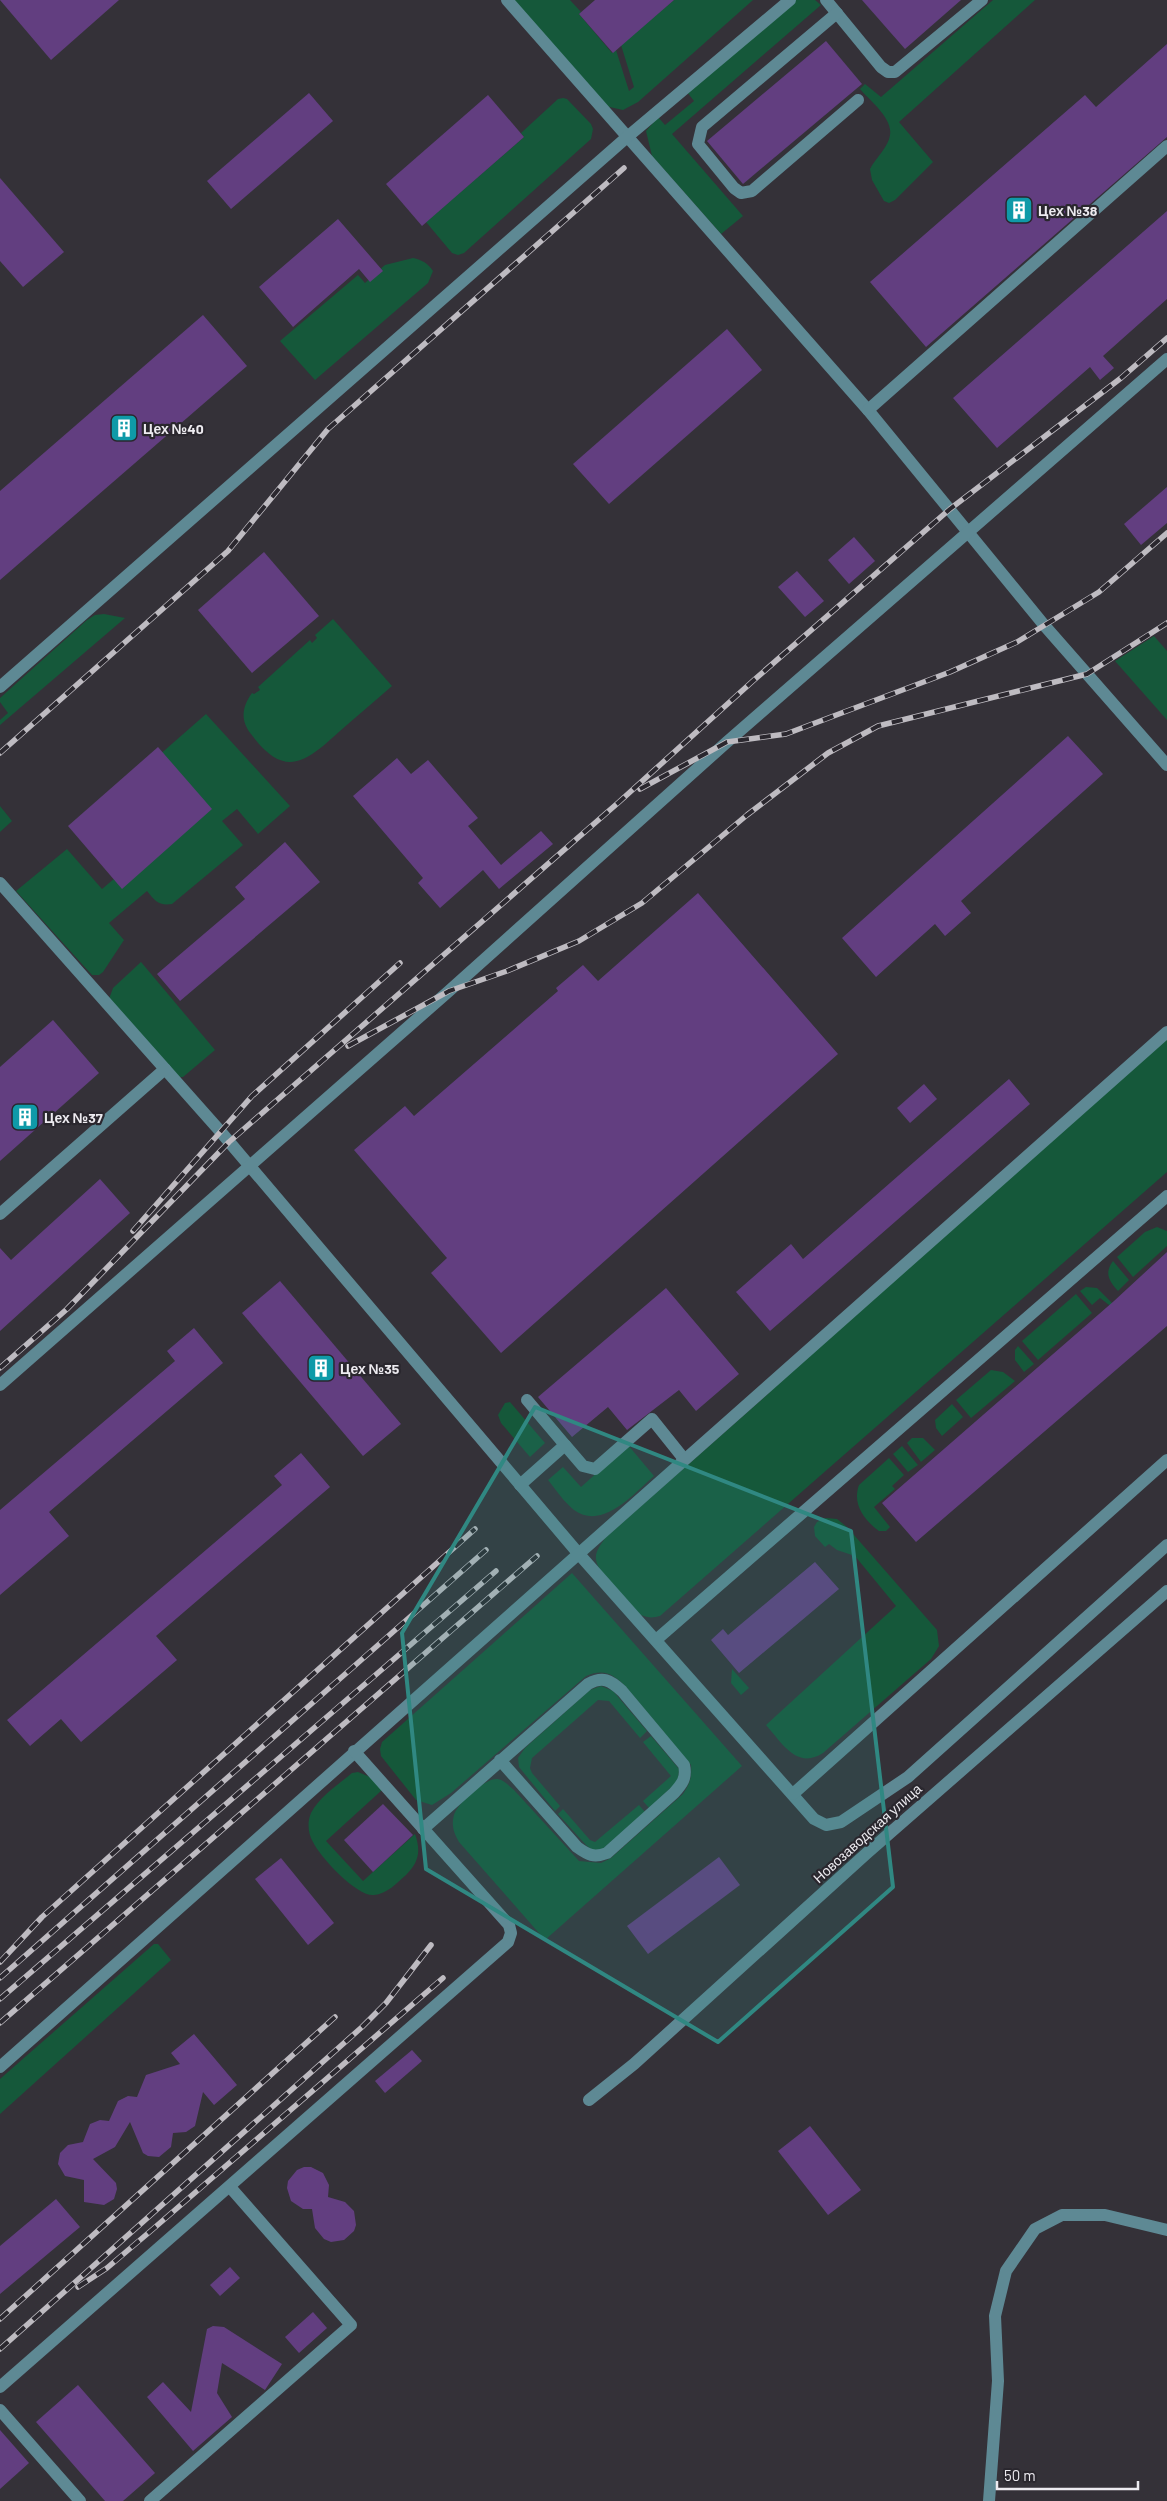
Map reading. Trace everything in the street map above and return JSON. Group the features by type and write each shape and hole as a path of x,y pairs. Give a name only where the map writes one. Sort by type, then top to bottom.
{"street":[{"path":"506,0 868,410 1087,674 1167,766"},
{"path":"0,687 626,138 790,0"},
{"path":"826,0 881,67 888,72 895,72 982,0"},
{"path":"837,13 702,127 698,137 698,144 734,188 741,192 752,191 858,100"},
{"path":"868,410 1167,146"},
{"path":"0,1385 249,1168 727,742 1167,358"},
{"path":"0,883 165,1069 578,1553 814,1819 826,1825 841,1822 908,1777 1167,1545"},
{"path":"0,2067 354,1751 1167,1032"},
{"path":"0,1214 165,1069"},
{"path":"656,1640 1167,1196"},
{"path":"527,1400 583,1466 595,1470 652,1419 684,1459"},
{"path":"520,1485 565,1445"},
{"path":"792,1794 1167,1460"},
{"name":"Новозаводская улица","path":"589,2100 634,2064 866,1852 1167,1591"},
{"path":"423,1829 500,1760 588,1684 598,1679 610,1680 622,1691 684,1765 686,1772 684,1782 674,1793 607,1853 598,1857 587,1855 577,1847 500,1760"},
{"path":"0,2387 508,1942 509,1925 354,1751"},
{"path":"150,2501 350,2325 230,2187"},
{"path":"989,2501 998,2381 995,2316 1006,2271 1035,2229 1062,2215 1105,2215 1167,2230"},
{"path":"0,2410 80,2501"}],"highlighted area":[{"path":"535,1407 851,1531 893,1887 718,2042 426,1869 402,1633"}],"green space":[{"path":"512,0 570,0 581,12 579,14 612,53 616,50 629,91 634,87 621,45 674,0 753,0 638,102 623,110 605,106"},
{"path":"794,0 815,0 821,5 672,134 743,216 721,234 652,156 646,131 658,117 665,125 694,101 687,92"},
{"path":"993,0 1035,0 899,122 933,162 895,200 889,203 884,201 872,180 870,169 887,144 890,129 884,116 860,89 865,84 881,97"},
{"path":"558,99 567,99 591,124 593,129 591,139 464,253 458,255 452,253 426,222 524,137 521,133"},
{"path":"413,258 424,262 433,271 428,283 315,380 280,341 358,275 365,283 385,265"},
{"path":"104,614 125,618 0,725 0,720 8,713 0,702 0,698 87,620 95,615"},
{"path":"333,619 392,686 328,742 306,758 296,761 285,761 274,757 263,748 247,729 244,719 246,703 252,693 254,694 260,690 258,687 310,640 312,643 317,638 315,635"},
{"path":"1154,636 1167,651 1167,720 1115,661"},
{"path":"206,714 290,806 258,834 237,809 222,821 243,845 172,904 158,902 147,891 109,923 124,940 103,972 99,975 92,975 16,891 67,849 102,889 192,813 149,764"},
{"path":"0,806 12,821 0,832"},
{"path":"141,962 215,1050 183,1077 177,1077 109,999 113,988"},
{"path":"1167,1032 1167,1172 660,1616 644,1616 629,1606 614,1590 597,1565 596,1553 605,1538 769,1393 773,1382"},
{"path":"1157,1227 1167,1231 1167,1246 1133,1277 1117,1257 1145,1232"},
{"path":"1113,1261 1129,1280 1118,1291 1112,1284 1108,1273"},
{"path":"1086,1287 1097,1288 1115,1306 1113,1308 1100,1298 1092,1305 1080,1291"},
{"path":"1076,1294 1092,1313 1038,1360 1022,1341"},
{"path":"1018,1346 1034,1364 1024,1372 1015,1360 1015,1350"},
{"path":"991,1370 1003,1372 1015,1381 971,1418 956,1400"},
{"path":"510,1402 545,1443 530,1457 501,1423 498,1415 505,1403"},
{"path":"952,1404 963,1417 942,1436 936,1428 935,1420"},
{"path":"912,1438 923,1438 935,1450 921,1462 907,1443"},
{"path":"628,1445 654,1476 628,1500 607,1513 596,1516 585,1515 574,1510 563,1500 548,1480 563,1467 581,1487"},
{"path":"902,1446 918,1465 908,1472 893,1454"},
{"path":"889,1458 904,1475 892,1486 895,1489 874,1507 890,1527 886,1531 879,1531 864,1517 858,1505 857,1492 859,1485"},
{"path":"826,1518 837,1519 847,1527 937,1630 939,1646 931,1659 823,1753 805,1758 791,1752 766,1725 896,1606 855,1556 837,1550 829,1544 825,1547 815,1536 814,1527 817,1522"},
{"path":"572,1573 742,1766 545,1940 459,1842 453,1829 454,1815 460,1804 472,1792 486,1782 498,1779 514,1790 579,1861 601,1863 611,1858 683,1794 689,1784 691,1773 691,1765 627,1688 618,1679 608,1674 598,1673 586,1676 451,1793 432,1805 416,1800 381,1756 380,1749 382,1742"},
{"path":"732,1669 749,1688 741,1695 731,1683"},
{"path":"601,1686 613,1691 647,1731 640,1738 609,1701 598,1700 532,1758 530,1768 532,1773 560,1806 555,1811 519,1767 518,1758 525,1748 590,1690"},
{"path":"651,1736 679,1769 678,1781 649,1808 643,1801 671,1776 643,1742"},
{"path":"358,1772 370,1777 382,1790 326,1841 363,1881 415,1834 418,1846 418,1856 414,1866 406,1875 392,1888 374,1895 358,1890 340,1875 317,1849 309,1832 311,1813 319,1802 352,1773"},
{"path":"639,1805 645,1812 604,1848 597,1850 586,1845 558,1814 563,1809 590,1840 595,1842"},
{"path":"154,1944 158,1944 171,1960 0,2114 0,2079"}],"building":[{"path":"0,0 119,0 51,60"},
{"path":"595,0 674,0 613,53 579,14"},
{"path":"862,0 961,0 905,49"},
{"path":"826,41 862,84 743,184 707,141"},
{"name":"Цех №38","path":"1167,44 1167,137 926,347 870,282 1085,95 1096,107"},
{"path":"309,93 333,121 231,209 207,181"},
{"path":"488,95 524,137 422,226 386,184"},
{"path":"0,178 64,252 23,287 0,261"},
{"path":"1167,211 1167,299 1103,356 1114,368 1100,380 1090,367 997,448 953,398"},
{"path":"338,219 383,271 370,282 359,269 293,327 259,287"},
{"name":"Цех №40","path":"203,315 247,366 0,580 0,491"},
{"path":"727,329 762,370 609,504 573,464"},
{"path":"1167,487 1167,523 1141,545 1124,524"},
{"path":"854,537 875,561 849,584 828,560"},
{"path":"264,552 319,616 252,673 198,610"},
{"path":"797,571 824,601 805,617 778,587"},
{"path":"1068,736 1103,774 961,901 971,913 945,936 935,924 876,977 842,938"},
{"path":"158,747 212,809 122,889 68,826"},
{"path":"397,758 411,774 428,760 478,818 468,826 501,865 541,831 553,844 499,889 483,870 440,908 418,883 423,878 353,796"},
{"path":"285,842 320,882 180,1001 157,974 245,899 235,887"},
{"path":"698,893 838,1054 501,1353 431,1273 447,1258 354,1150 405,1106 414,1116 558,991 556,988 583,965 598,981"},
{"name":"Цех №37","path":"53,1020 99,1073 0,1161 0,1067"},
{"path":"1009,1079 1030,1104 770,1331 736,1292 791,1244 803,1259"},
{"path":"924,1084 937,1099 910,1123 897,1108"},
{"path":"100,1179 130,1213 0,1331 0,1248 11,1260"},
{"path":"1167,1252 1167,1326 916,1542 882,1503 1114,1301"},
{"name":"Цех №35","path":"280,1281 401,1424 363,1456 242,1313"},
{"path":"666,1288 739,1374 696,1411 679,1390 627,1430 608,1407 572,1437 538,1397"},
{"path":"194,1328 223,1363 49,1512 69,1536 0,1595 0,1510 175,1361 167,1351"},
{"path":"301,1453 330,1487 156,1636 177,1660 81,1742 61,1719 30,1746 7,1720 282,1485 274,1476"},
{"path":"815,1562 839,1589 739,1673 711,1640 723,1629 728,1635"},
{"path":"383,1804 413,1835 373,1872 344,1840"},
{"path":"719,1857 740,1885 648,1954 627,1926"},
{"path":"281,1858 334,1923 308,1945 255,1879"},
{"path":"194,2034 237,2085 214,2105 203,2092 195,2126 186,2132 173,2133 171,2147 159,2157 148,2156 143,2153 130,2122 115,2147 93,2159 116,2183 117,2189 114,2199 104,2205 84,2202 84,2180 65,2176 58,2164 60,2153 68,2145 83,2142 90,2124 100,2120 109,2121 118,2101 128,2096 137,2097 146,2075 180,2064 171,2053"},
{"path":"412,2050 422,2061 385,2093 375,2081"},
{"path":"810,2126 861,2190 828,2215 778,2151"},
{"path":"311,2167 323,2173 329,2185 328,2197 345,2202 354,2211 356,2225 354,2231 344,2240 331,2242 324,2239 315,2228 312,2209 303,2209 291,2201 287,2188 288,2181 297,2170"},
{"path":"56,2199 80,2227 0,2294 0,2246"},
{"path":"230,2267 240,2278 220,2296 210,2285"},
{"path":"313,2312 327,2328 299,2353 285,2337"},
{"path":"213,2326 224,2327 282,2364 265,2390 222,2363 217,2393 232,2417 193,2451 147,2397 163,2382 191,2412 207,2329"},
{"path":"78,2385 155,2473 123,2501 105,2501 36,2422"},
{"path":"0,2430 29,2463 0,2489"}],"railway":[{"path":"0,753 228,551 328,429 624,168"},
{"path":"0,1368 67,1309 229,1142 619,802 754,680 950,509 1121,378 1167,338"},
{"path":"640,789 727,742 786,734 950,672 1017,642 1099,592 1167,533"},
{"path":"348,1046 449,991 507,971 579,941 642,903 747,815 828,753 878,726 1087,674 1167,623"},
{"path":"133,1231 252,1096 400,963"},
{"path":"0,1962 42,1917 475,1529"},
{"path":"0,1978 486,1550"},
{"path":"0,2023 537,1556"},
{"path":"0,1999 496,1571"},
{"path":"0,2349 362,2027 386,2003 431,1945"},
{"path":"78,2287 107,2268 443,1978"},
{"path":"0,2319 335,2017"}],"place":[{"name":"Цех №38","path":"1019,210"},
{"name":"Цех №40","path":"124,428"},
{"name":"Цех №37","path":"25,1117"},
{"name":"Цех №35","path":"321,1368"}]}
